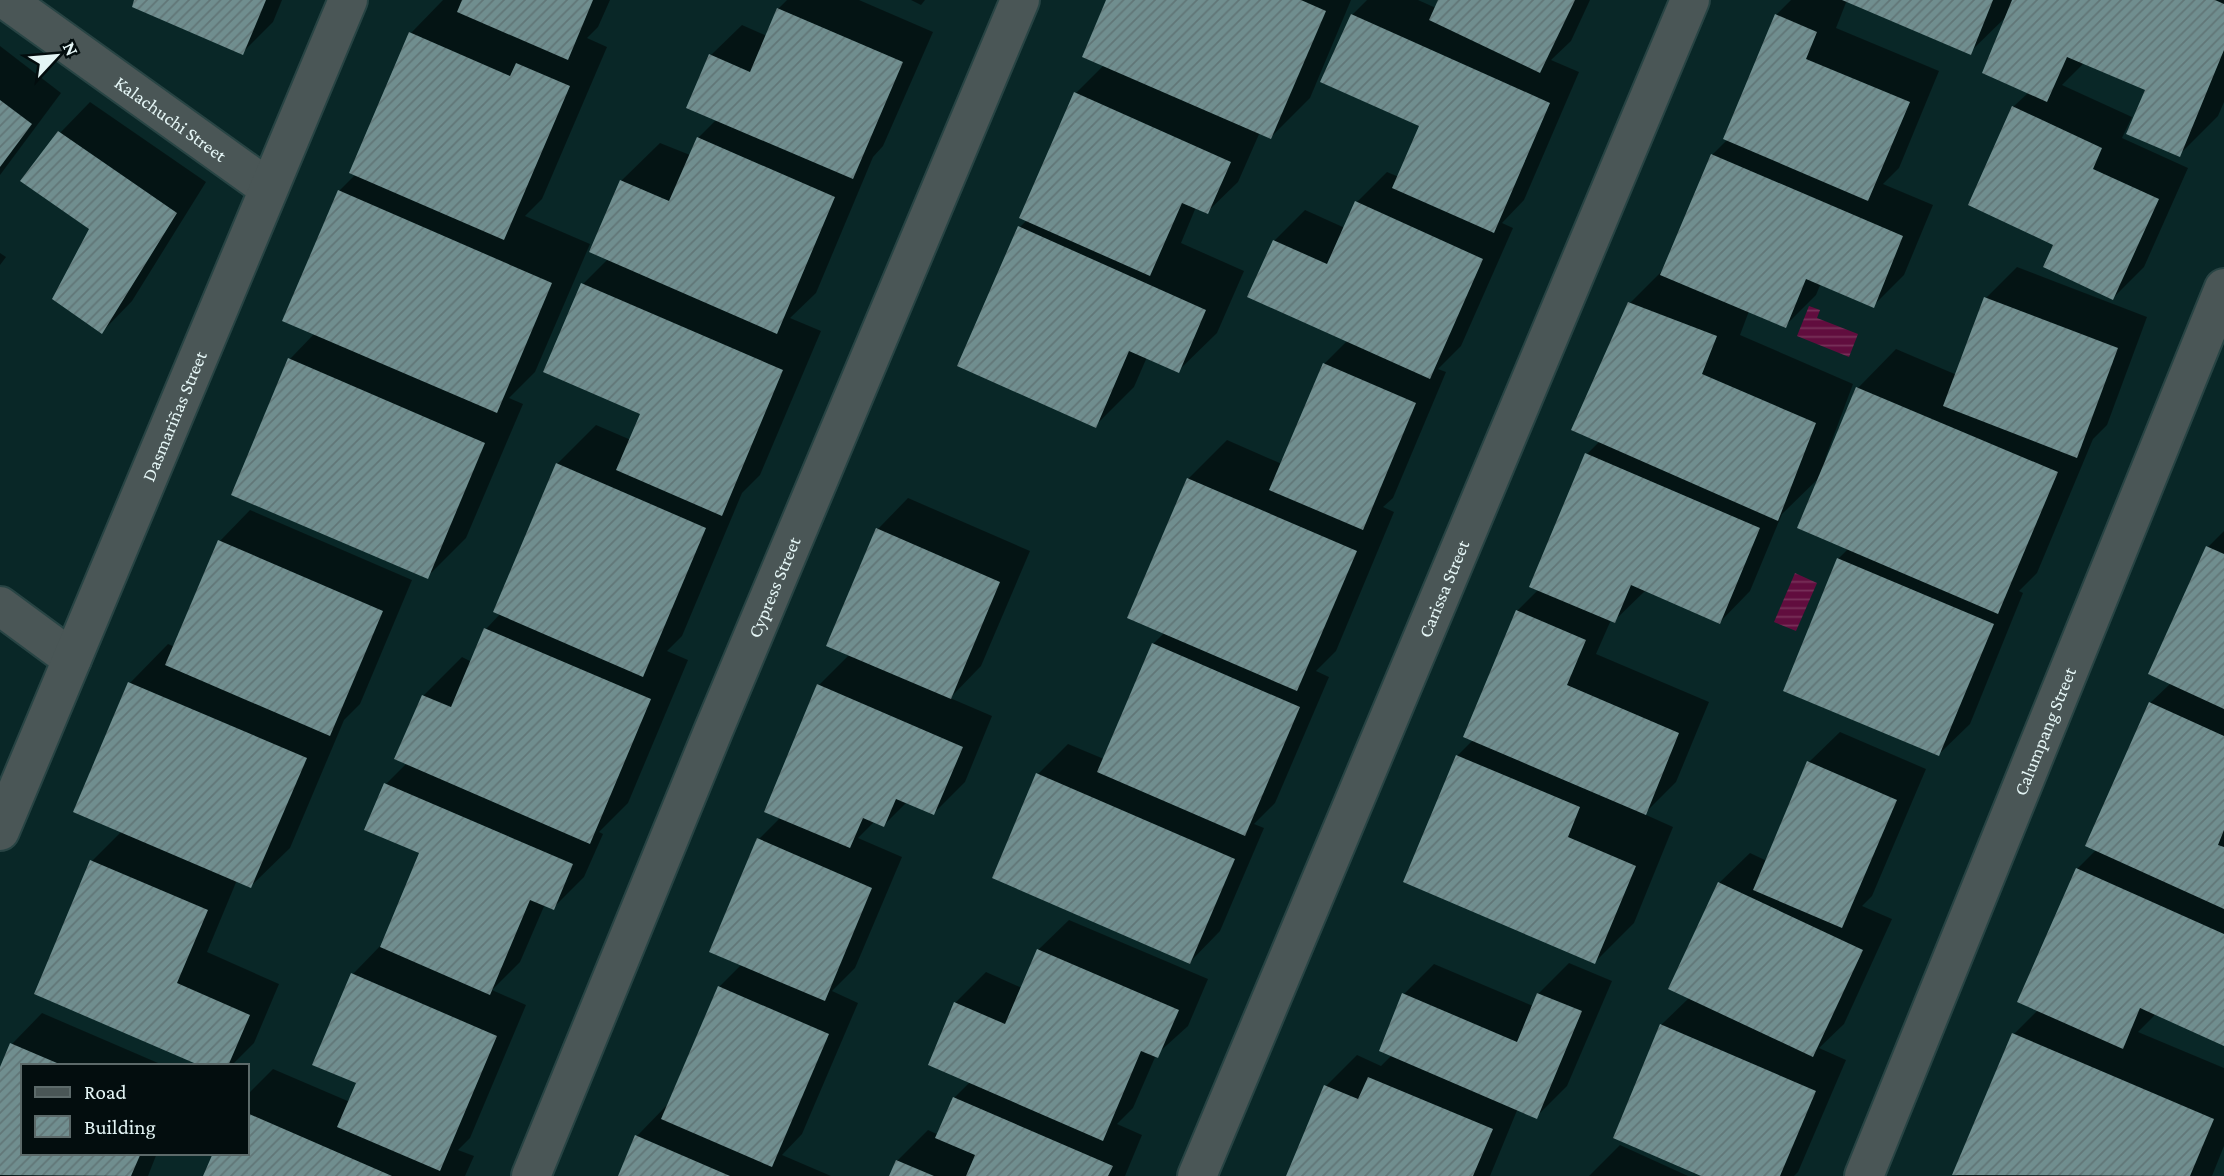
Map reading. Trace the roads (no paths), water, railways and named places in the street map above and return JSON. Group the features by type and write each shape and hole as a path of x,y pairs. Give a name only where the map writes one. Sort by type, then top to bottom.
{"street":[{"name":"Kalachuchi Street","path":"6,0 268,188"},
{"name":"Dasmariñas Street","path":"0,831 348,0"},
{"name":"Cypress Street","path":"531,1176 714,729 1020,0"},
{"name":"Carissa Street","path":"1197,1176 1690,0"},
{"name":"Calumpang Street","path":"1864,1176 2224,288"},
{"path":"0,606 72,659"}]}
